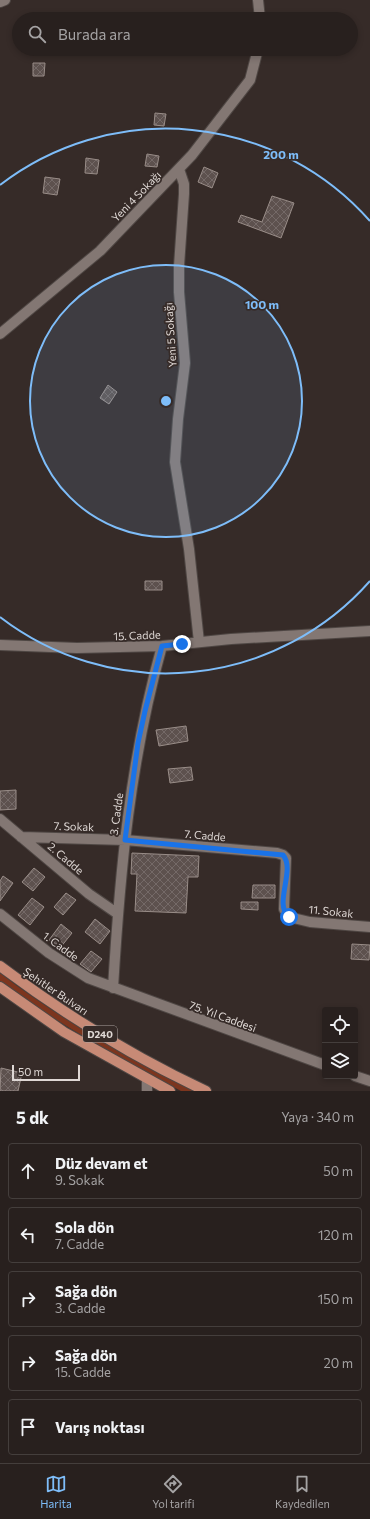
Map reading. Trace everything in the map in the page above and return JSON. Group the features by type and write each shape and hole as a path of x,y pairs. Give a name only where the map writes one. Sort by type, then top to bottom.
{"main road":[{"name":"Şehitler Bulvarı","path":"0,966 38,994 82,1023 144,1059 206,1091"},
{"name":"D240","path":"0,987 64,1032 170,1091"}],"street":[{"path":"0,2 5,0"},
{"path":"258,0 259,12"},
{"name":"Yeni 4 Sokağı","path":"0,334 100,251 179,169 206,138 243,91 254,69 257,56"},
{"name":"Yeni 5 Sokağı","path":"179,169 184,184 179,273 186,363 178,419 175,462 189,548 199,642"},
{"name":"15. Cadde","path":"0,645 77,648 162,646 199,642 370,631"},
{"name":"3. Cadde","path":"113,988 125,840 138,743 162,646"},
{"name":"2. Cadde","path":"0,818 89,894 118,914"},
{"name":"7. Sokak","path":"22,837 125,840"},
{"name":"7. Cadde","path":"125,840 283,855 286,858 287,868 284,909 289,917"},
{"name":"1. Cadde","path":"0,914 77,972 113,988"},
{"name":"11. Sokak","path":"289,917 310,922 370,927"},
{"name":"75. Yıl Caddesi","path":"113,988 322,1064"},
{"path":"358,1077 370,1081"},
{"path":"147,1079 147,1091"}],"shaded area":[{"path":"0,973 70,1022 194,1091 181,1091 66,1026 0,981"}],"building":[{"path":"33,63 45,63 44,76 33,76"},
{"path":"155,113 166,114 164,126 154,125"},
{"path":"147,154 159,156 157,167 145,166"},
{"path":"86,158 99,160 97,174 85,173"},
{"path":"204,167 218,173 212,188 198,182"},
{"path":"45,177 60,179 57,195 43,193"},
{"path":"272,196 294,203 281,238 238,222 241,215 262,222"},
{"path":"108,385 117,392 109,404 100,398"},
{"path":"145,581 162,581 162,590 145,590"},
{"path":"186,726 188,741 159,746 156,730"},
{"path":"191,767 193,780 170,783 168,769"},
{"path":"16,790 16,809 0,810 0,791"},
{"path":"132,853 199,856 198,877 188,877 186,913 135,911 137,874 131,874"},
{"path":"34,868 45,877 33,891 22,882"},
{"path":"3,876 13,883 0,901 0,881"},
{"path":"253,885 275,885 275,898 252,898"},
{"path":"66,893 76,900 63,915 54,907"},
{"path":"32,898 44,907 30,925 18,915"},
{"path":"241,902 258,902 258,910 241,909"},
{"path":"95,919 110,931 100,944 85,932"},
{"path":"61,924 72,933 60,948 49,940"},
{"path":"352,944 370,945 369,960 351,959"},
{"path":"91,951 102,959 91,972 80,964"},
{"path":"1,1068 22,1073 18,1091 0,1091"}],"route":[{"path":"182,644 162,646 152,680 138,743 125,840 277,853 283,855 286,858 287,868 284,909 286,915 289,917"}]}
